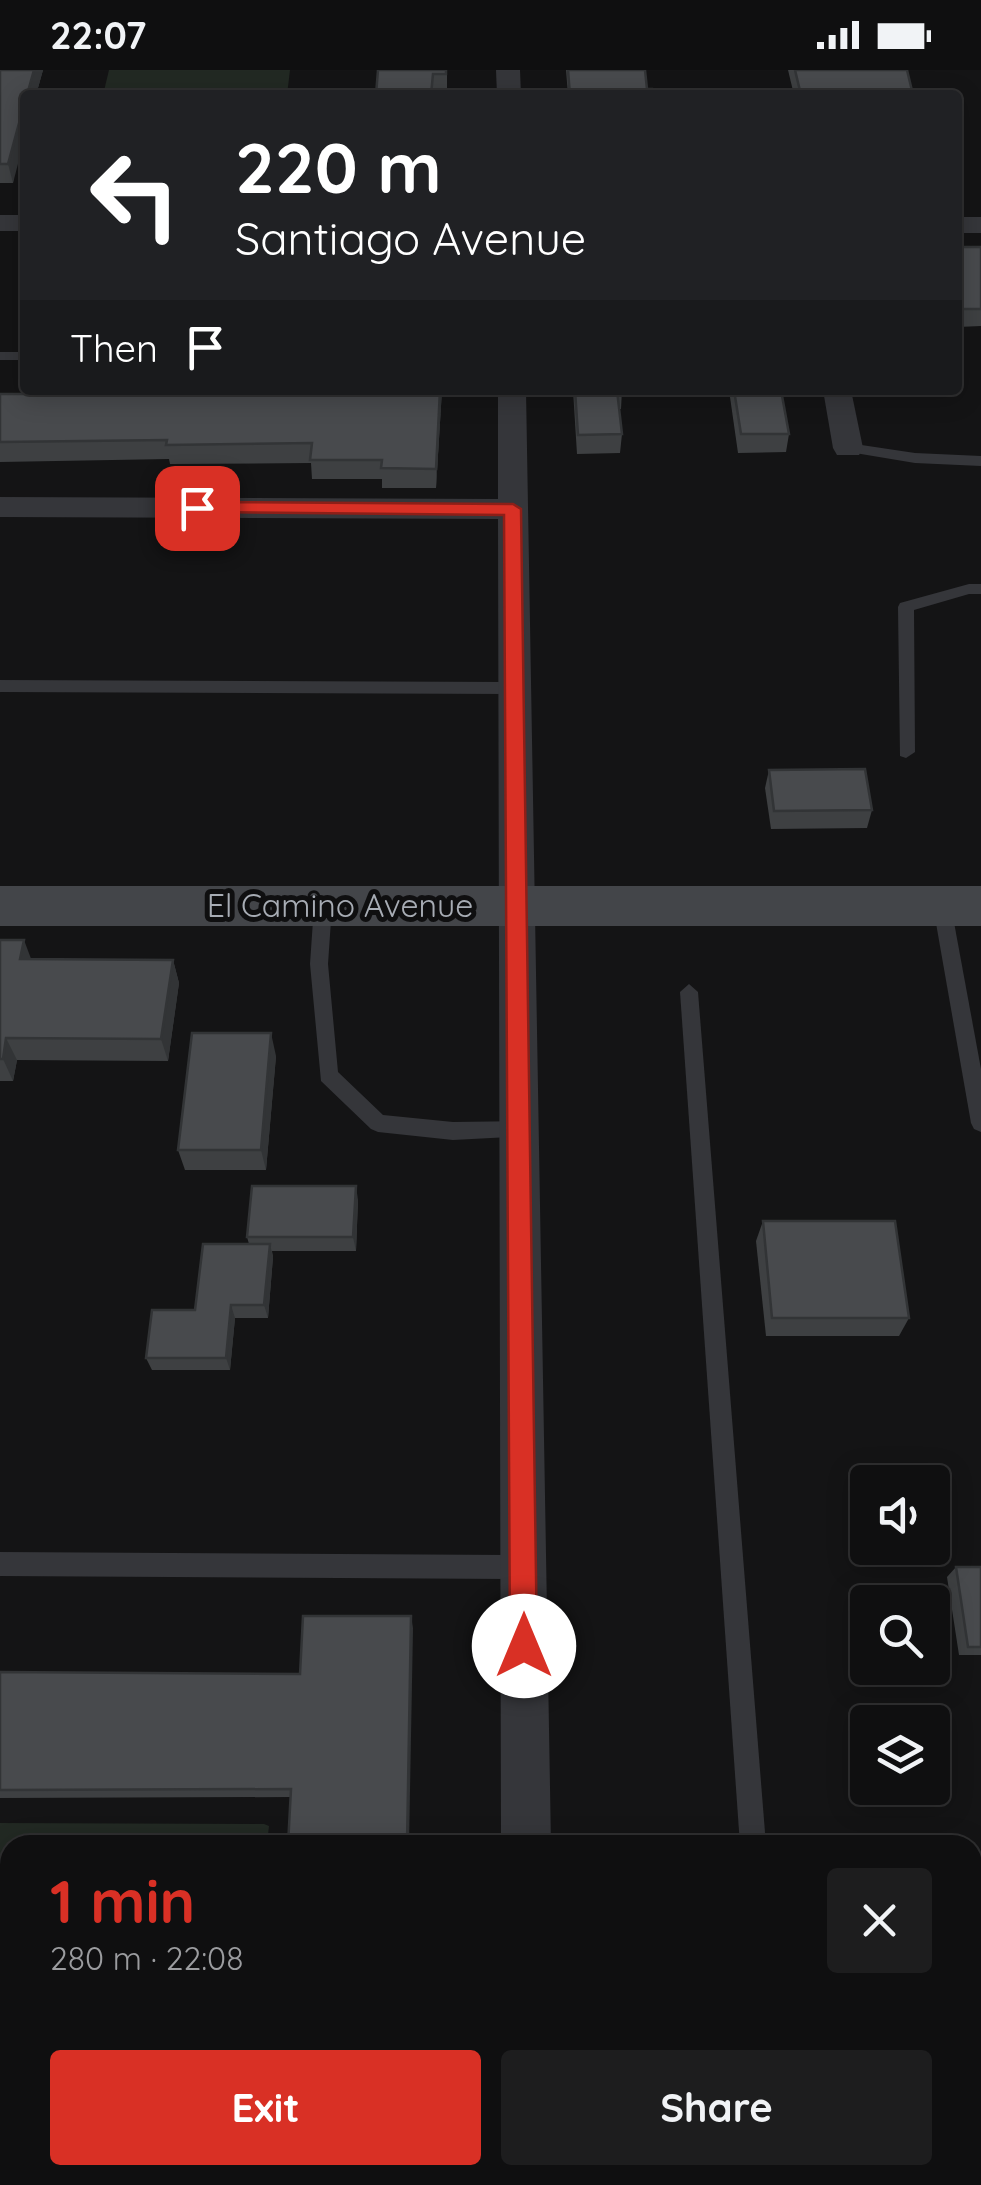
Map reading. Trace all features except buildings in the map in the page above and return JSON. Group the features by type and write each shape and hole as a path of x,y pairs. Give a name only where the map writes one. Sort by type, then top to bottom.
{"main road":[{"name":"El Camino Avenue","path":"0,906 962,906"}],"street":[{"path":"512,395 526,1835"},
{"path":"838,395 848,448"},
{"path":"0,508 513,509"}],"lane":[{"path":"848,448 928,460 981,461"},
{"path":"906,752 906,606 969,588 981,589"},
{"path":"0,686 515,688"},
{"path":"322,906 319,964 328,1075 378,1123 453,1131 520,1130"},
{"path":"962,906 981,1123"},
{"path":"689,992 751,1835"},
{"path":"0,1564 523,1566"}],"shaded area":[{"path":"109,70 290,70 288,90 104,90"},
{"path":"0,1823 269,1826 268,1835 0,1835"}],"route":[{"path":"197,508 513,509 524,1646"}]}
